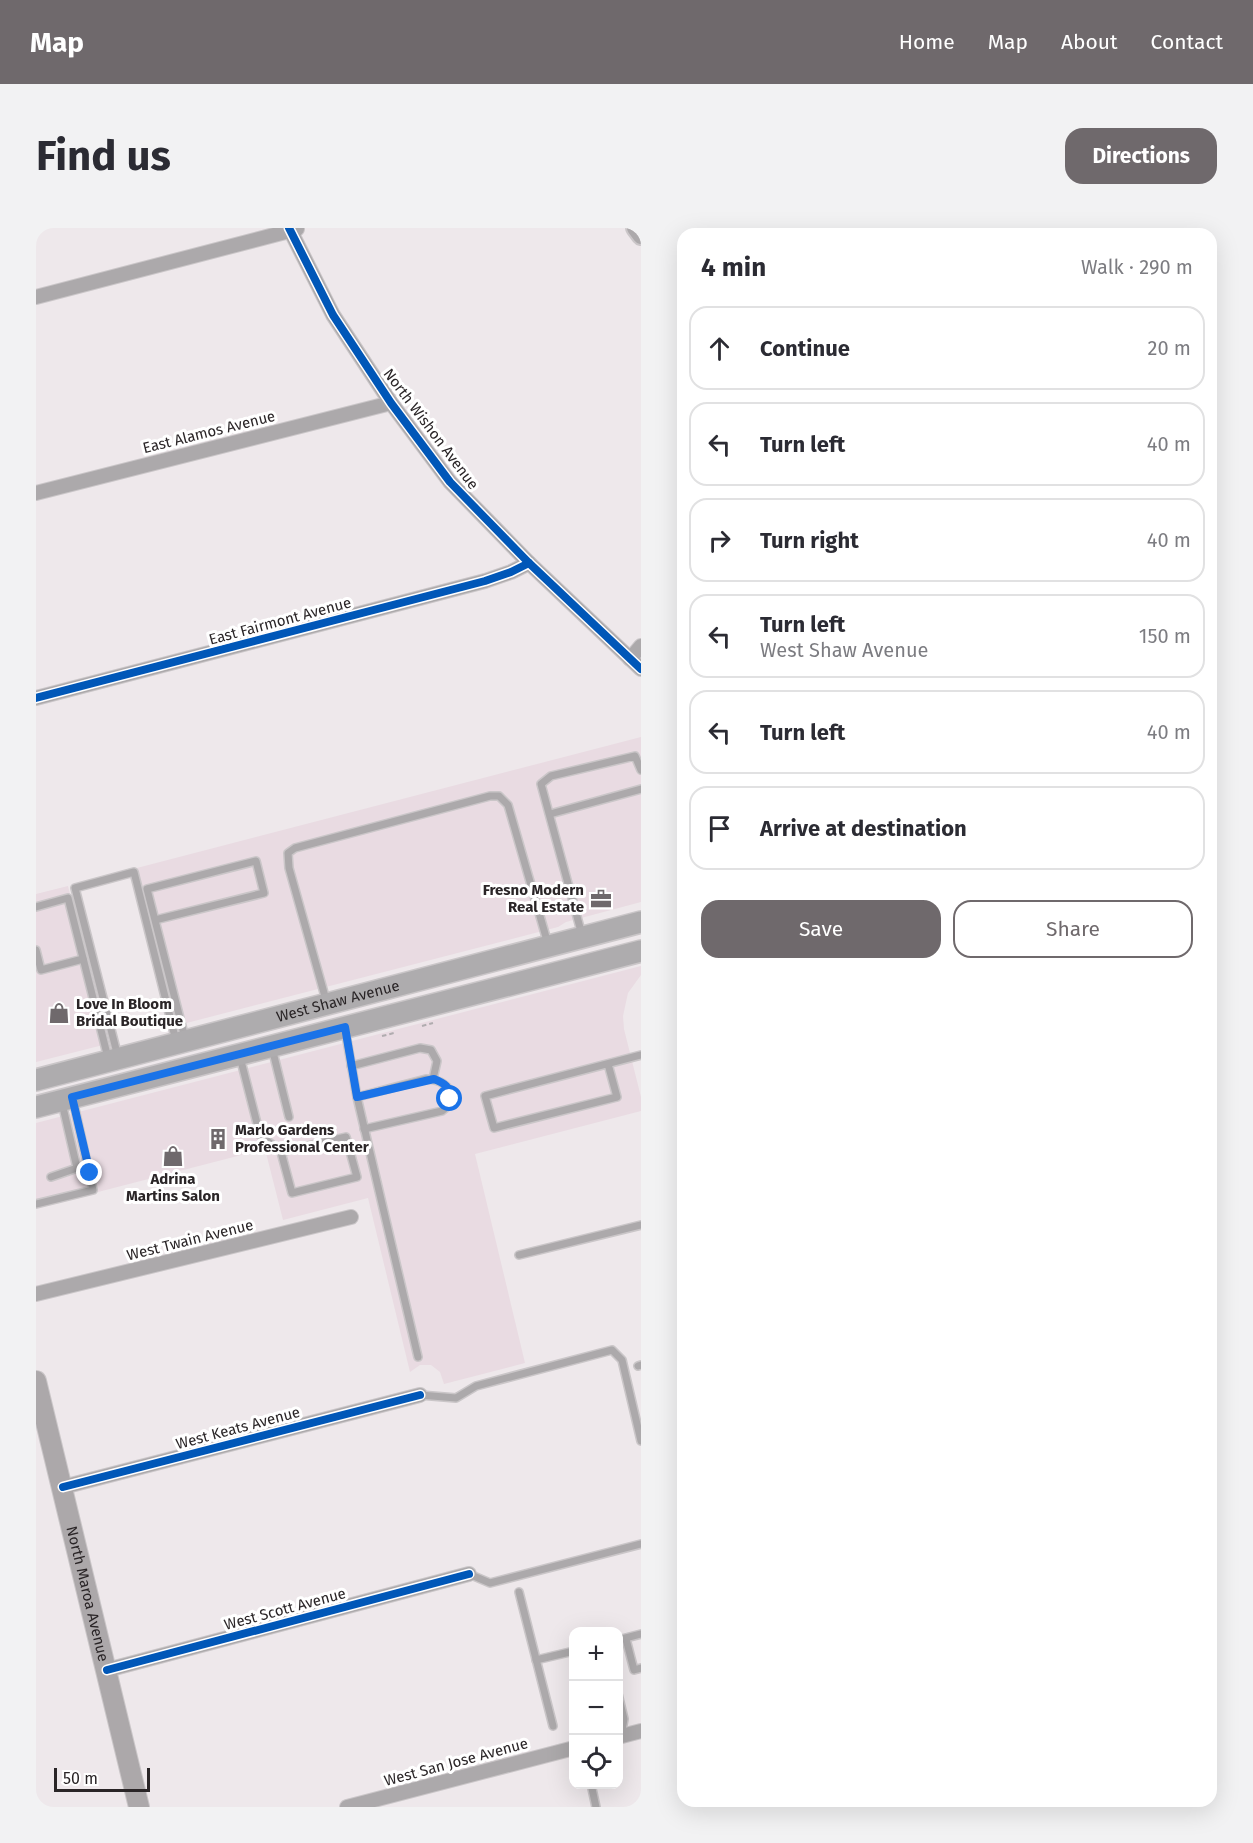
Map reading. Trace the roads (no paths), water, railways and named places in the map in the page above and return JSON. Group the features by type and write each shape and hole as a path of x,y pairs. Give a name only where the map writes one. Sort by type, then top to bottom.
{"main road":[{"name":"West Shaw Avenue","path":"36,1080 641,922"},
{"name":"West Shaw Avenue","path":"36,1107 641,951"},
{"name":"North Maroa Avenue","path":"36,1380 139,1807"}],"street":[{"path":"634,228 641,236"},
{"path":"36,297 293,229"},
{"name":"North Wishon Avenue","path":"293,229 333,315 391,403 450,482 529,563 636,664"},
{"name":"East Alamos Avenue","path":"36,494 391,403"},
{"name":"East Fairmont Avenue","path":"36,698 484,581 529,563"},
{"path":"636,664 641,646"},
{"name":"West Twain Avenue","path":"36,1294 351,1217"},
{"name":"West Keats Avenue","path":"63,1487 420,1395"},
{"name":"West Scott Avenue","path":"107,1670 469,1574"},
{"path":"623,1734 641,1731"},
{"name":"West San Jose Avenue","path":"347,1807 569,1749"}],"lane":[{"path":"582,938 542,784 551,776 635,756 641,770"},
{"path":"550,814 641,789"},
{"path":"327,1004 289,868 288,853 295,848 490,796 499,796 508,806 549,946"},
{"path":"155,920 264,893 256,861 147,889 181,1042"},
{"path":"113,1059 75,888 134,872 181,1042"},
{"path":"36,907 68,898 83,959 113,1059"},
{"path":"36,950 41,970 83,959"},
{"path":"345,1027 364,1129 418,1358"},
{"path":"271,1046 289,1118"},
{"path":"351,1066 420,1048 430,1050 437,1061 434,1079"},
{"path":"239,1054 260,1135 281,1152 292,1192 357,1177 346,1137 281,1152"},
{"path":"608,1064 617,1097 494,1128 485,1096 641,1055"},
{"path":"357,1097 434,1079 445,1083 451,1092 448,1106 442,1111 364,1129"},
{"path":"51,1177 77,1168 67,1099"},
{"path":"36,1204 93,1190 67,1099"},
{"path":"519,1255 641,1226"},
{"path":"420,1395 456,1398 476,1386 612,1350 622,1360 641,1441"},
{"path":"469,1574 490,1583 641,1544"},
{"path":"519,1592 553,1726"},
{"path":"623,1640 641,1634"},
{"path":"623,1642 634,1670 641,1668"},
{"path":"536,1660 569,1652"},
{"path":"592,1789 597,1807"}],"place":[{"name":"Fresno Modern Real Estate","path":"601,899"},
{"name":"Love In Bloom Bridal Boutique","path":"59,1013"},
{"name":"Marlo Gardens Professional Center","path":"218,1139"},
{"name":"Adrina Martins Salon","path":"173,1156"}]}
